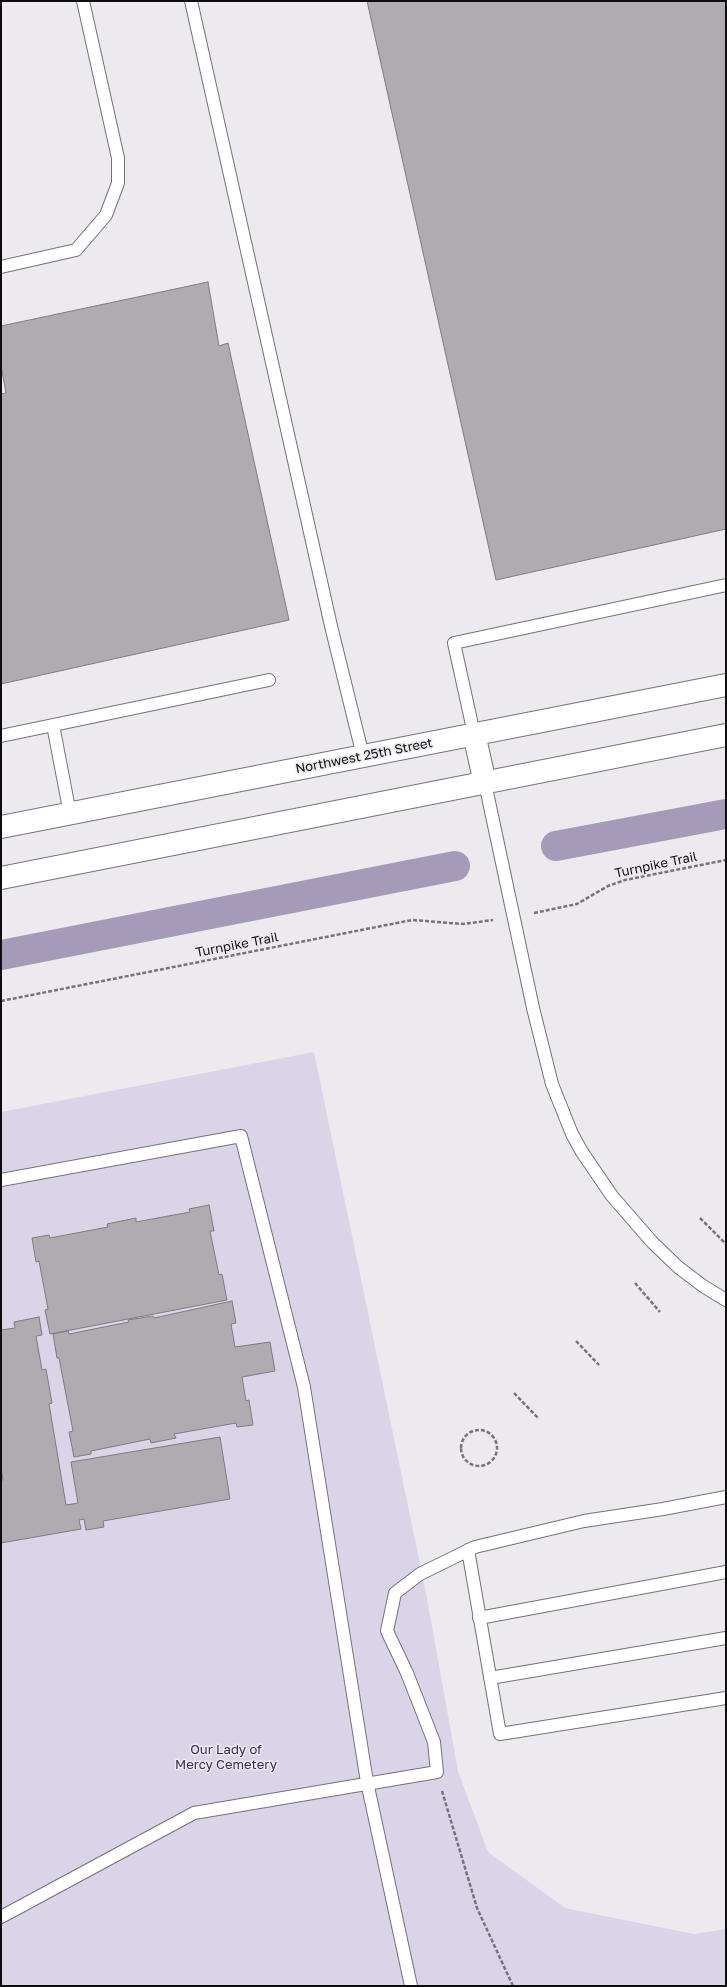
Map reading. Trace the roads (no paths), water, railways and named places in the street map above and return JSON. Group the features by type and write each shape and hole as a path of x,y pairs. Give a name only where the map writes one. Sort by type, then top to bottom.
{"main road":[{"name":"Northwest 25th Street","path":"1,827 726,685"},
{"path":"474,734 485,783"},
{"path":"1,878 726,735"}],"lane":[{"path":"1,266 76,250 106,214 118,183 118,158 84,1"},
{"path":"191,1 329,618 363,756"},
{"path":"474,734 454,644 726,585"},
{"path":"1,736 269,680"},
{"path":"53,725 70,814"},
{"path":"485,783 532,1008 552,1084 572,1134 596,1174 639,1227 678,1267 703,1286 726,1300"},
{"path":"1,1180 241,1136 304,1387 367,1782 411,1986"},
{"path":"1,1917 194,1813 367,1782 436,1772 434,1742 407,1673 387,1631 395,1594 420,1574 468,1550 584,1521 663,1509 726,1497"},
{"path":"468,1550 500,1734 726,1698"},
{"path":"479,1618 726,1572"},
{"path":"490,1678 726,1638"}],"waterway":[{"path":"556,846 726,814"},
{"path":"1,955 455,866"}],"park label":[{"name":"Our Lady of Mercy Cemetery","path":"226,1758"}]}
